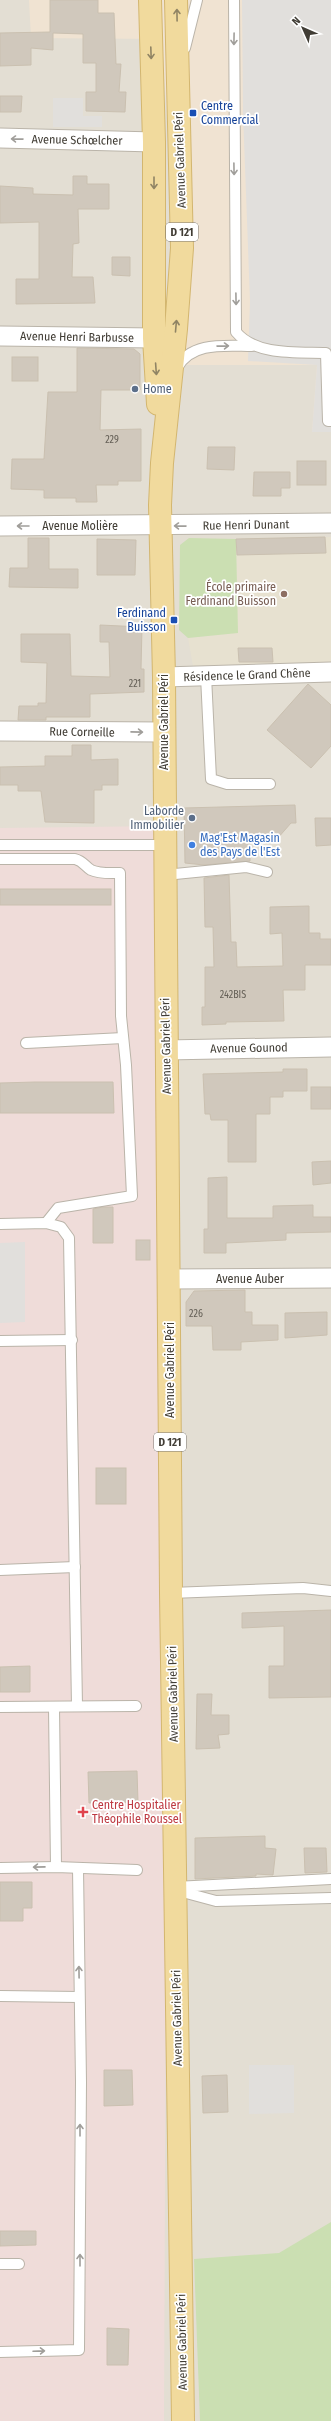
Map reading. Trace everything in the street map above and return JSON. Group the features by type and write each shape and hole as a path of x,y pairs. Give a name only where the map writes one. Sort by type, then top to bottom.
{"main road":[{"name":"Avenue Gabriel Péri","path":"150,0 154,142 154,338 162,463"},
{"name":"Avenue Gabriel Péri","path":"176,0 182,248 162,463 160,525 164,677 164,875 171,1593 183,2421"}],"street":[{"name":"Avenue Schœlcher","path":"0,138 154,142"},
{"name":"Avenue Henri Barbusse","path":"0,336 154,338"},
{"name":"Rue Henri Dunant","path":"160,525 331,523"},
{"name":"Avenue Molière","path":"0,526 160,525"},
{"name":"Résidence le Grand Chêne","path":"164,677 331,672"},
{"name":"Rue Corneille","path":"0,731 163,732"},
{"name":"Avenue Gounod","path":"166,1050 331,1047"},
{"name":"Avenue Auber","path":"169,1279 331,1278"}],"lane":[{"path":"178,76 197,0"},
{"path":"234,0 236,332 244,341 252,346"},
{"path":"171,378 182,358 203,347 252,346 288,352 326,353 328,421 331,421"},
{"path":"206,676 211,778 227,784 270,784"},
{"path":"0,845 164,845"},
{"path":"0,859 75,859 83,861 90,869 98,872 120,873 121,1016 132,1196 58,1208 46,1223"},
{"path":"164,875 246,867 267,872"},
{"path":"26,1043 123,1038"},
{"path":"0,1224 46,1223 61,1227 69,1238 72,1340 76,1706"},
{"path":"0,1341 72,1340"},
{"path":"0,1570 75,1567"},
{"path":"171,1593 303,1588 331,1591"},
{"path":"0,1707 136,1706"},
{"path":"54,1707 56,1867"},
{"path":"0,1868 56,1867 137,1870"},
{"path":"0,2352 79,2350 78,1868"},
{"path":"175,1889 331,1879"},
{"path":"175,1889 216,1901 331,1898"},
{"path":"0,1996 79,1997"},
{"path":"0,2264 19,2264"}],"shaded area":[{"path":"0,0 331,0 331,2421 0,2421"},
{"path":"29,0 331,0 331,432 312,432 317,365 186,365 161,39 31,38"},
{"path":"242,0 331,0 331,432 312,432 317,365 248,361 250,301 243,113"},
{"path":"53,98 83,98 83,116 102,116 102,127 53,127"},
{"name":"École primaire Ferdinand Buisson","path":"331,537 331,662 193,666 188,638 237,632 236,539"},
{"name":"Centre Hospitalier Théophile Roussel","path":"164,826 169,1202 164,2421 0,2421 0,828"},
{"path":"25,1242 25,1322 0,1323 0,1243"},
{"path":"249,2065 294,2065 294,2113 249,2114"}],"green space":[{"path":"189,538 236,539 238,633 188,638 179,630 180,545"},
{"path":"331,2222 331,2421 200,2421 194,2259 279,2253"}],"building":[{"path":"50,0 98,0 98,13 114,13 116,64 121,64 119,92 126,92 125,112 86,111 86,92 96,92 96,63 83,63 83,34 53,33 53,50 31,48 31,65 0,66 0,33 50,32"},
{"path":"0,96 22,96 21,112 0,112"},
{"path":"73,176 87,176 87,184 109,184 109,209 78,209 79,243 73,244 72,277 93,277 95,303 16,304 16,279 39,279 39,222 0,223 0,186 33,188 33,194 73,195"},
{"path":"112,257 130,257 130,276 112,275"},
{"path":"77,348 134,349 140,354 140,390 101,390 100,430 141,429 141,481 118,481 118,485 96,485 97,502 76,502 76,498 44,498 44,490 11,489 12,459 44,459 48,392 77,392"},
{"path":"12,357 38,357 38,381 12,381"},
{"path":"208,447 235,447 234,470 207,469"},
{"path":"297,461 326,461 326,485 297,485"},
{"path":"254,472 290,472 290,488 281,488 281,496 253,496"},
{"path":"325,537 326,553 237,555 236,539"},
{"path":"28,538 49,538 49,569 78,569 78,588 9,587 10,568 28,568"},
{"path":"97,539 136,540 135,575 97,575"},
{"path":"100,625 142,627 141,669 144,669 144,692 90,694 90,717 46,717 46,720 18,720 19,706 38,706 38,703 46,703 47,663 21,662 21,634 70,634 71,676 110,677 109,642 100,642"},
{"path":"238,648 272,648 273,662 239,662"},
{"path":"308,684 331,705 331,746 311,768 267,730"},
{"path":"72,745 91,745 91,760 118,759 118,785 102,785 102,790 94,790 94,823 45,822 41,791 18,791 18,785 0,785 0,767 45,766 45,756 72,756"},
{"path":"295,805 296,823 291,823 277,839 250,839 250,861 204,865 185,863 184,808"},
{"path":"315,818 331,818 331,845 316,846"},
{"path":"229,875 231,942 236,942 237,967 283,966 282,933 270,934 270,907 309,906 309,933 320,933 320,939 331,939 331,965 305,965 305,990 283,990 284,1021 226,1022 226,1024 202,1025 202,1007 205,1007 205,967 214,967 213,927 205,927 204,878"},
{"path":"0,889 111,889 111,905 0,905"},
{"path":"283,1069 307,1069 307,1091 283,1091 283,1097 270,1097 270,1114 256,1114 256,1162 228,1162 228,1120 211,1120 210,1114 205,1114 203,1074 283,1072"},
{"path":"113,1082 114,1113 0,1113 0,1083"},
{"path":"311,1087 331,1087 331,1109 311,1109"},
{"path":"331,1161 331,1183 313,1185 312,1162"},
{"path":"227,1177 227,1218 273,1218 273,1206 313,1205 313,1217 331,1217 331,1232 286,1233 286,1240 226,1243 226,1253 204,1253 204,1229 208,1229 208,1178"},
{"path":"113,1207 113,1243 93,1243 93,1209"},
{"path":"136,1240 150,1240 150,1260 136,1260"},
{"path":"245,1290 245,1312 252,1312 252,1325 278,1325 278,1340 241,1342 241,1350 213,1350 212,1326 186,1326 186,1302 194,1291"},
{"path":"327,1312 327,1335 285,1338 285,1313"},
{"path":"96,1468 126,1468 126,1504 96,1504"},
{"path":"331,1610 331,1697 269,1698 269,1666 284,1666 284,1626 242,1628 242,1613"},
{"path":"30,1666 30,1692 0,1692 0,1667"},
{"path":"197,1694 212,1694 211,1715 229,1715 229,1734 218,1735 220,1748 196,1749"},
{"path":"137,1771 138,1802 89,1803 88,1772"},
{"path":"265,1836 265,1848 276,1849 273,1875 256,1874 256,1876 195,1879 195,1838"},
{"path":"304,1848 326,1848 327,1872 305,1873"},
{"path":"0,1882 32,1882 32,1908 23,1908 23,1921 0,1921"},
{"path":"104,2070 132,2070 133,2105 104,2106"},
{"path":"227,2075 228,2112 203,2113 202,2076"},
{"path":"0,2231 36,2231 36,2245 0,2246"},
{"path":"107,2328 129,2329 128,2365 107,2365"}],"place":[{"name":"Centre Commercial","path":"193,113"},
{"name":"Home","path":"135,389"},
{"name":"École primaire Ferdinand Buisson","path":"284,594"},
{"name":"Ferdinand Buisson","path":"174,620"},
{"name":"Laborde Immobilier","path":"192,818"},
{"name":"Mag'Est Magasin des Pays de l'Est","path":"192,845"},
{"name":"Centre Hospitalier Théophile Roussel","path":"83,1812"}]}
